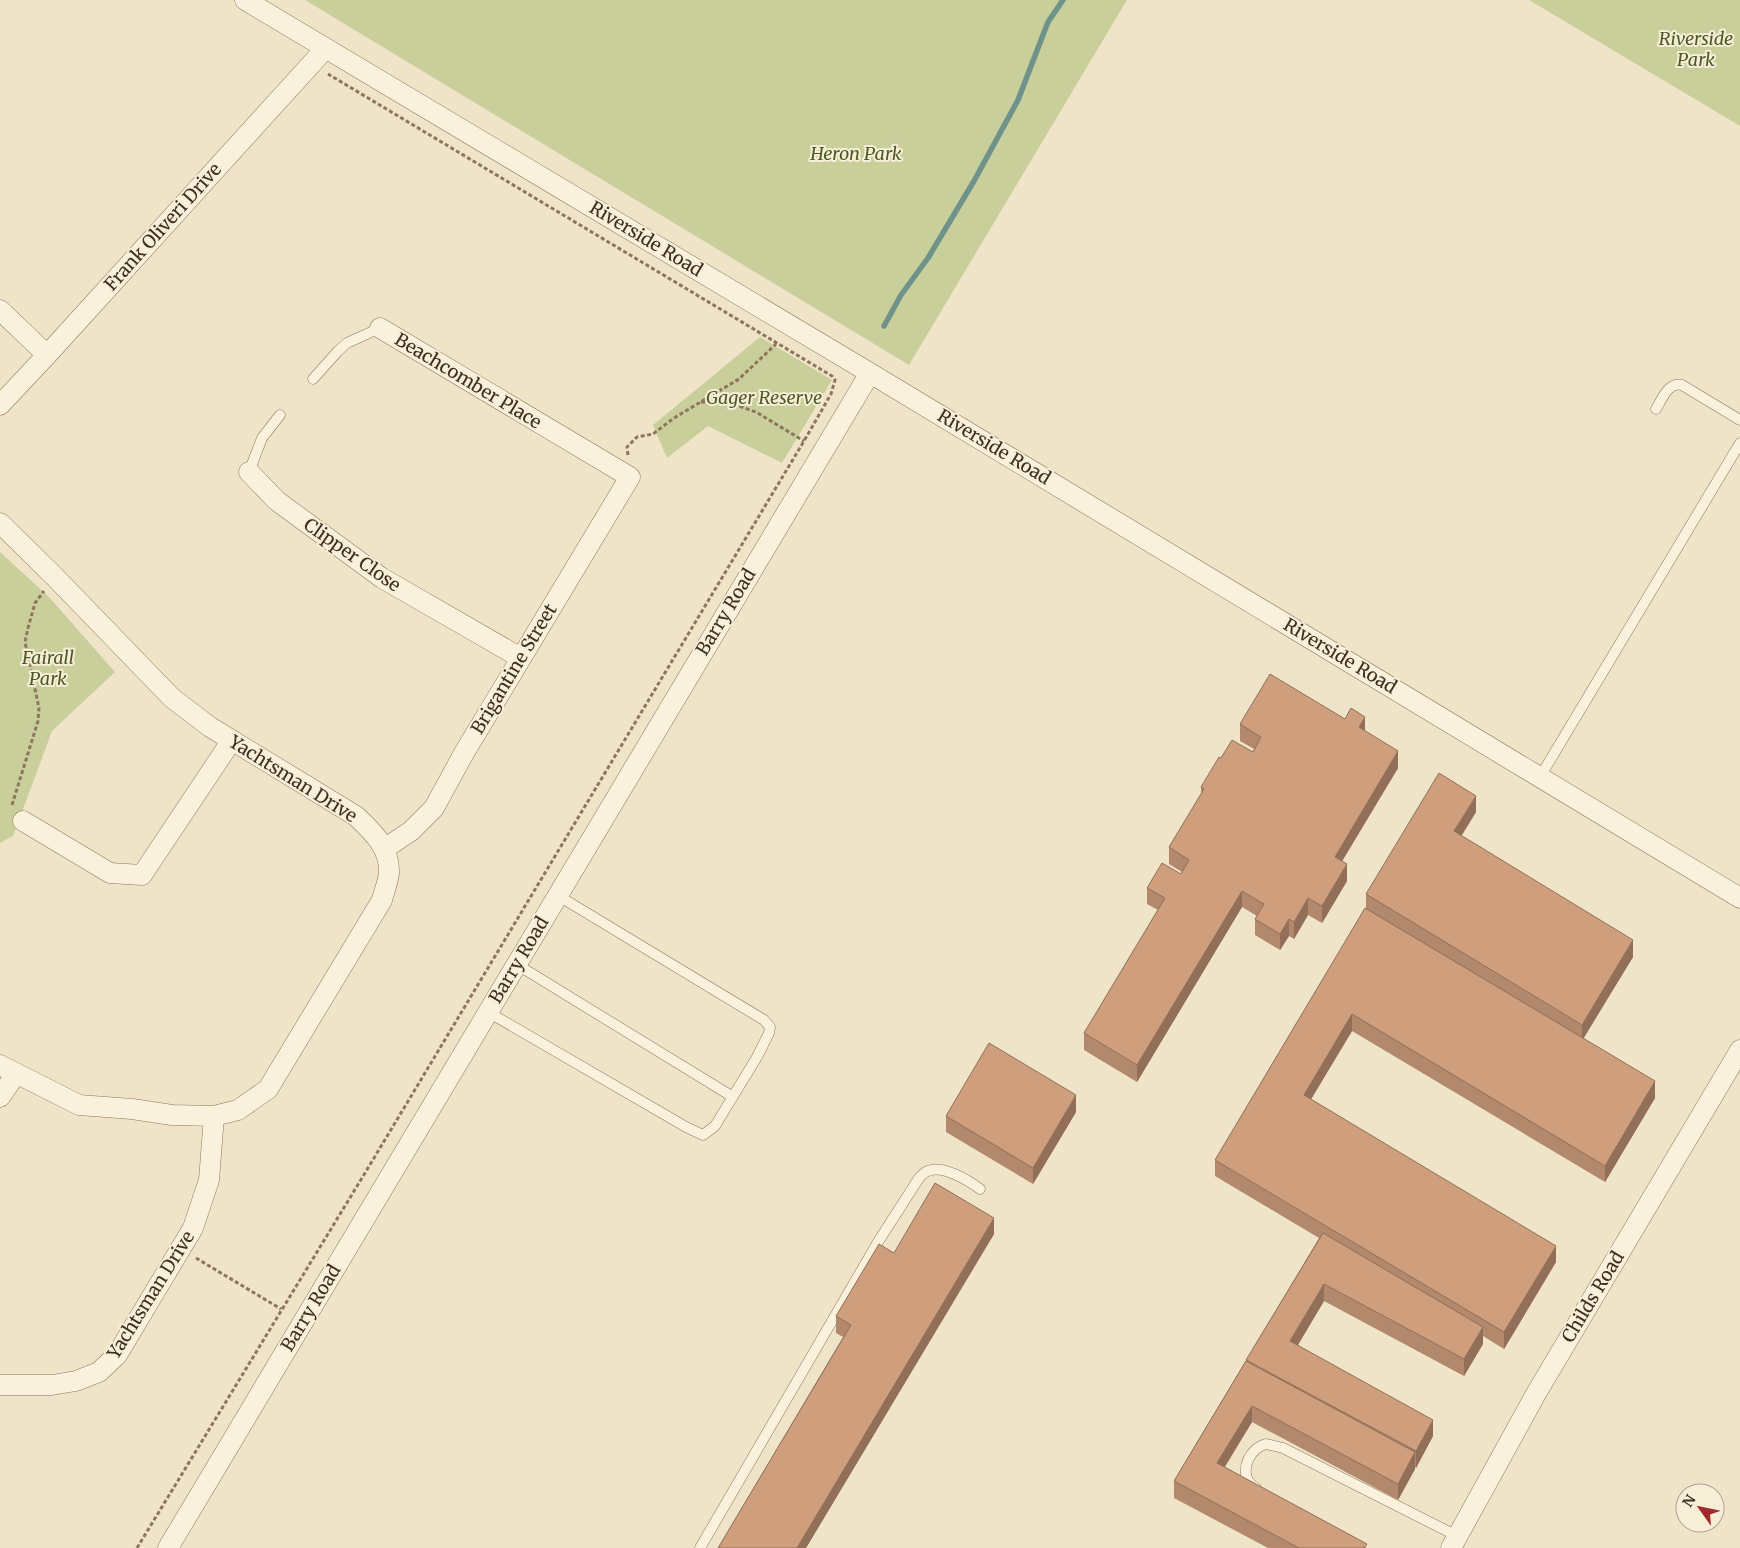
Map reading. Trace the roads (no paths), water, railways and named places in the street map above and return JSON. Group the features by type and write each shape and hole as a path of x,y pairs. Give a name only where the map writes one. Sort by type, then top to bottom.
{"street":[{"name":"Riverside Road","path":"245,0 870,373 1740,898"},
{"name":"Frank Oliveri Drive","path":"0,405 325,49"},
{"path":"0,310 47,355"},
{"name":"Beachcomber Place","path":"380,328 630,477"},
{"name":"Barry Road","path":"168,1548 870,373"},
{"name":"Clipper Close","path":"249,472 278,501 382,578 521,658"},
{"name":"Brigantine Street","path":"384,849 411,831 434,808 464,753 630,477"},
{"name":"Yachtsman Drive","path":"0,523 172,698 210,727 356,816 373,831 384,849 389,874 382,900 268,1089 238,1110 214,1116 172,1115 132,1109 79,1105 8,1070"},
{"path":"16,815 110,873 142,875 232,740"},
{"name":"Childs Road","path":"1454,1542 1537,1392 1740,1050"},
{"path":"0,1097 8,1070"},
{"name":"Yachtsman Drive","path":"0,1386 52,1385 76,1381 99,1372 117,1355 193,1228 209,1180 214,1116"}],"lane":[{"name":"Beachcomber Place","path":"313,379 347,343 380,328"},
{"path":"1656,409 1672,385 1676,383 1740,420"},
{"name":"Clipper Close","path":"249,472 262,438 280,415"},
{"path":"1540,777 1740,443"},
{"path":"488,1012 686,1127 703,1135 715,1126 769,1034 770,1027 764,1020 557,895"},
{"path":"516,964 732,1097"},
{"path":"700,1548 878,1242 919,1178 926,1171 935,1169 967,1179 980,1188"},
{"path":"1266,1493 1249,1484 1245,1475 1246,1464 1256,1449 1266,1444 1283,1448 1454,1542"}],"waterway":[{"path":"884,326 901,295 928,258 974,181 1018,100 1048,22 1063,0"}],"park label":[{"name":"Riverside Park","path":"1696,49"},
{"name":"Heron Park","path":"856,154"},
{"name":"Gager Reserve","path":"764,398"},
{"name":"Fairall Park","path":"48,668"}]}
